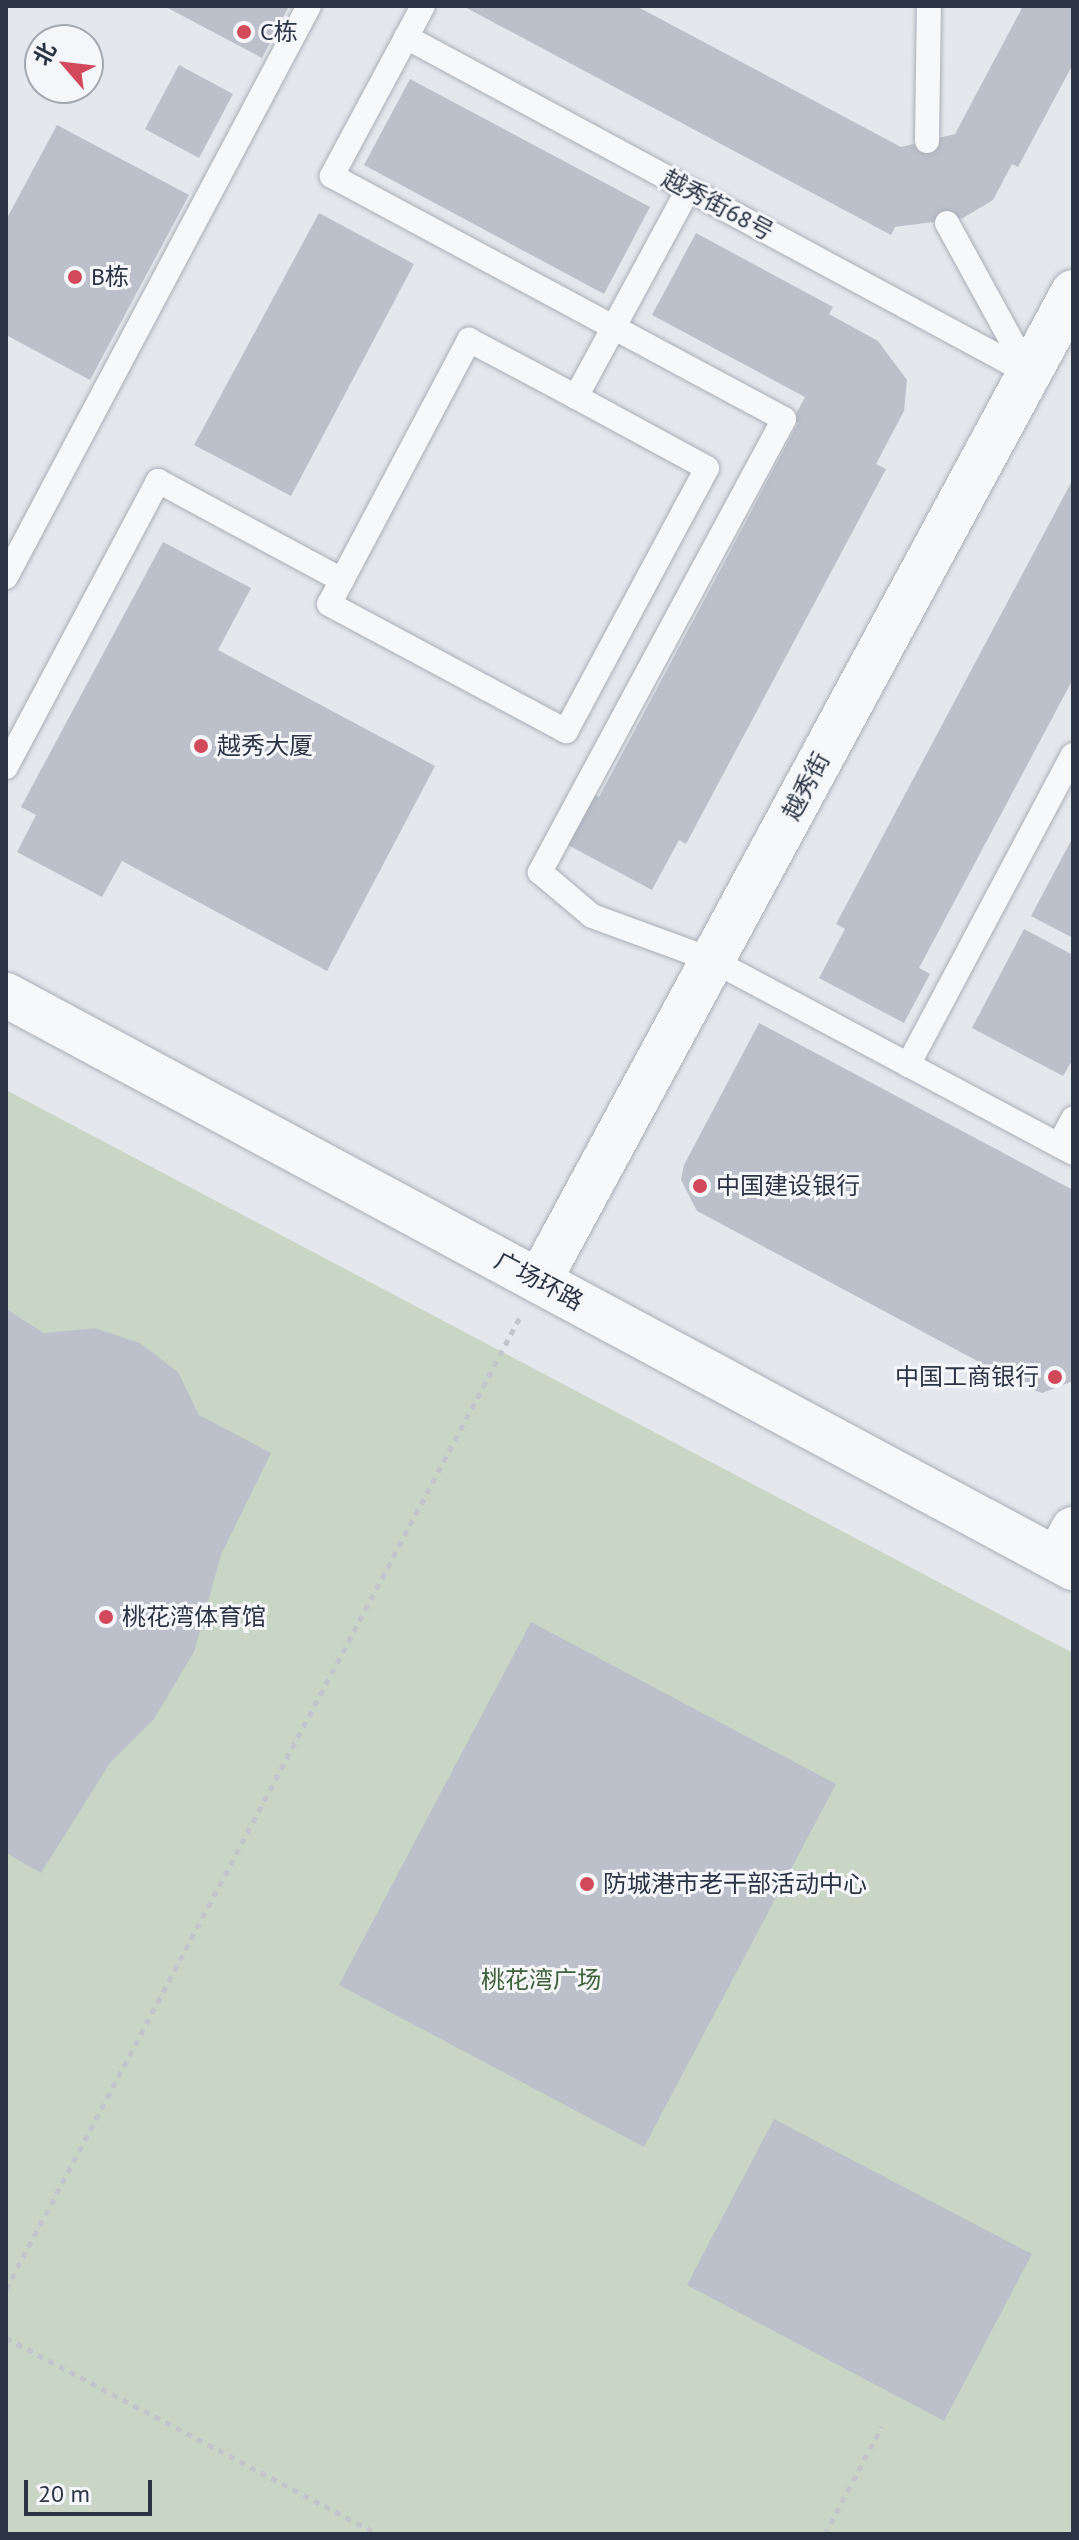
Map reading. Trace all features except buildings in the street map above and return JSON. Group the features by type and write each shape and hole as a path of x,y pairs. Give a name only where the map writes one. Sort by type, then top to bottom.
{"street":[{"name":"越秀街","path":"539,1281 1073,294"},
{"name":"广场环路","path":"6,995 539,1281 1068,1552"}],"lane":[{"path":"6,577 309,6"},
{"path":"423,6 332,176 784,419 540,872 592,916 712,960 1066,1149 1073,1119"},
{"path":"923,8 927,141"},
{"name":"越秀街68号","path":"406,37 1029,373"},
{"path":"576,397 688,190"},
{"path":"947,223 1029,373"},
{"path":"469,340 707,468 566,731 329,604 342,580 469,340"},
{"path":"6,767 158,481 342,580"},
{"path":"908,1065 1073,755"}],"path":[{"path":"6,2289 539,1281"},
{"path":"6,2338 378,2534"},
{"path":"825,2534 882,2426"}],"green space":[{"name":"桃花湾广场","path":"6,1090 1073,1653 1073,2534 6,2534"}],"place":[{"name":"C栋","path":"244,32"},
{"name":"B栋","path":"75,277"},
{"name":"越秀大厦","path":"201,746"},
{"name":"中国建设银行","path":"700,1186"},
{"name":"中国工商银行","path":"1055,1377"},
{"name":"桃花湾体育馆","path":"106,1617"},
{"name":"防城港市老干部活动中心","path":"587,1884"}]}
